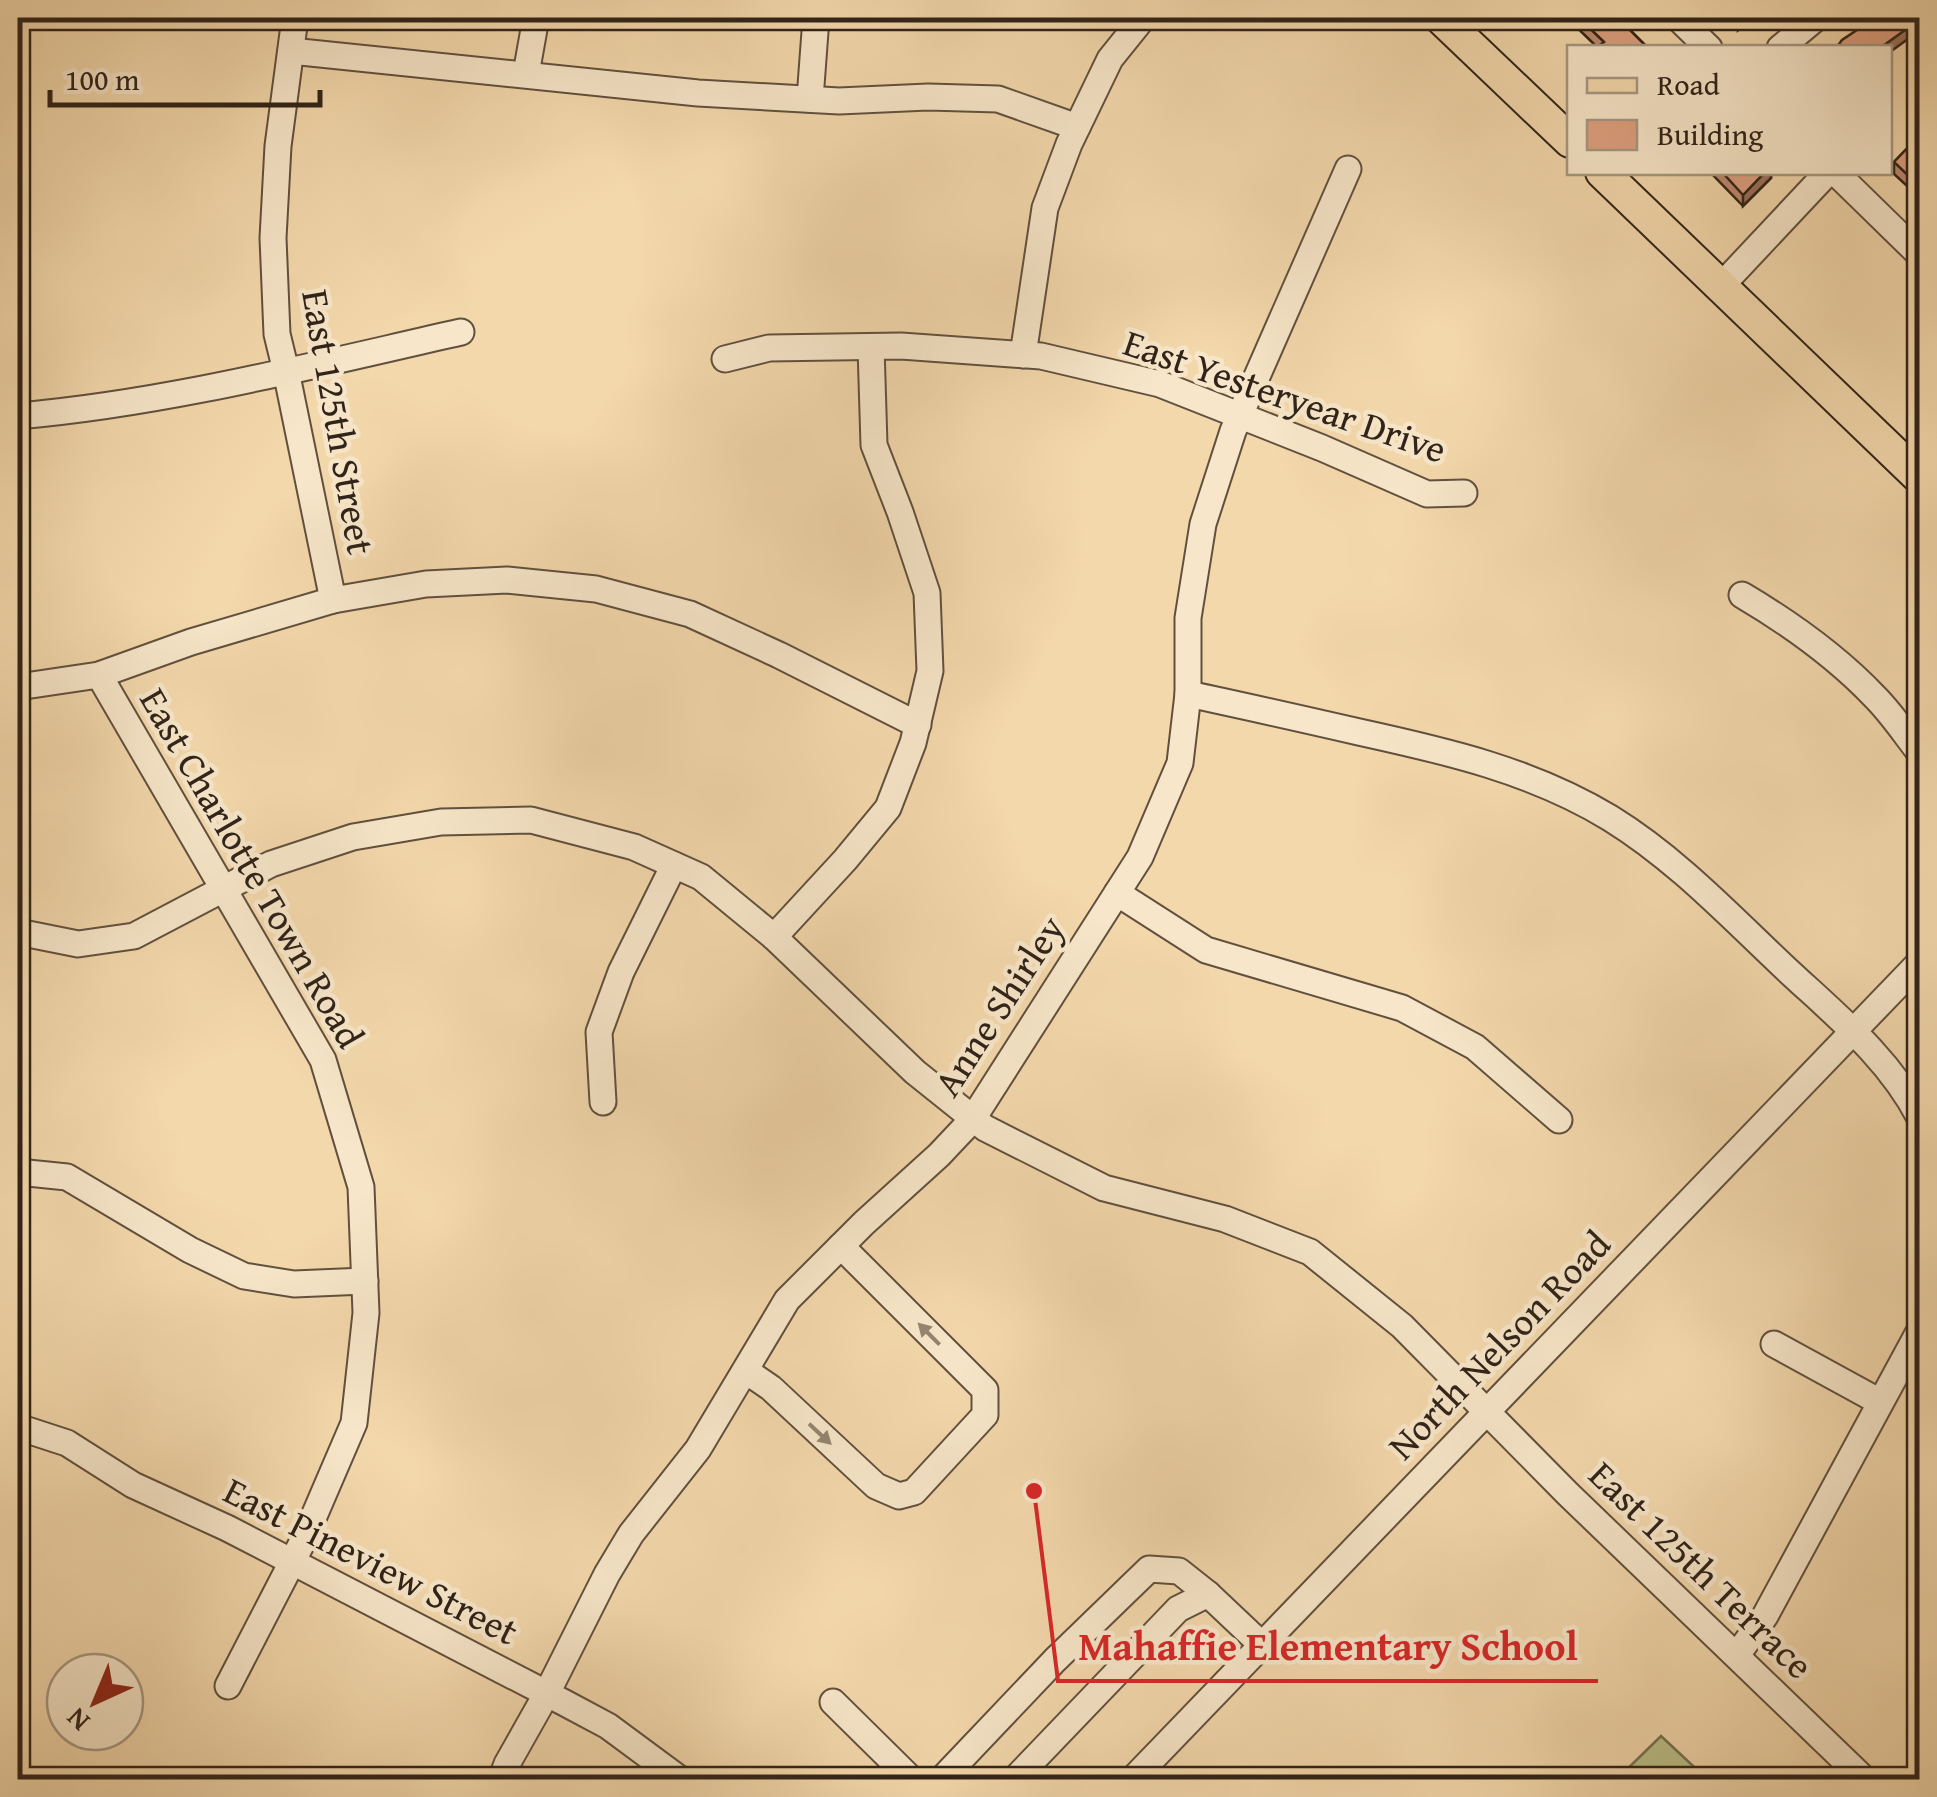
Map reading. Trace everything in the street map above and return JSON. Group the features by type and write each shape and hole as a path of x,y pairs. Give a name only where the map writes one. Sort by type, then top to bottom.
{"main road":[{"path":"1441,18 1567,138"},
{"path":"1605,175 1920,478"}],"street":[{"name":"East 125th Street","path":"295,18 278,146 273,238 277,334 333,600"},
{"path":"526,74 536,18"},
{"path":"810,100 816,18"},
{"path":"1022,355 1045,208 1077,126 1110,59 1142,18"},
{"path":"1678,18 1705,45"},
{"path":"1784,45 1816,18"},
{"path":"291,51 698,94 839,101 998,98 1077,126"},
{"name":"Anne Shirley","path":"501,1780 607,1574 631,1534 698,1449 787,1300 972,1120 1140,857 1180,763 1188,694 1188,618 1204,524 1240,416 1348,169"},
{"path":"1720,286 1829,175"},
{"path":"1835,175 1920,255"},
{"path":"18,416 77,411 286,372 461,332"},
{"path":"774,937 888,808 913,743 930,672 926,593 874,446 871,346"},
{"name":"East Yesteryear Drive","path":"725,359 769,348 871,346 1040,356 1160,384 1427,494 1464,492"},
{"path":"18,687 99,675 190,642 333,600 426,584 506,580 596,589 690,614 918,725"},
{"path":"1742,595 1803,633 1842,664 1877,698 1920,754"},
{"name":"East Charlotte Town Road","path":"99,675 323,1060 362,1187 366,1312 354,1423 305,1537 228,1686"},
{"path":"1188,694 1441,750 1534,780 1626,828 1681,869 1854,1031 1889,1070 1920,1118"},
{"name":"East 125th Terrace","path":"18,932 78,944 134,936 271,864 354,836 441,822 531,820 634,847 674,864 702,877 774,937 915,1072 972,1120 1104,1188 1225,1219 1310,1252 1402,1326 1486,1413 1866,1780"},
{"path":"602,1102 599,1032 621,972 674,864"},
{"path":"1117,893 1206,950 1402,1008 1475,1048 1559,1120"},
{"name":"North Nelson Road","path":"1132,1780 1920,962"},
{"path":"18,1172 67,1176 190,1250 244,1276 294,1284 365,1281"},
{"path":"746,1371 772,1388 876,1486 899,1496 914,1492 984,1415 985,1390 841,1246"},
{"path":"1737,1655 1765,1616 1920,1330"},
{"path":"1774,1344 1880,1402"},
{"name":"East Pineview Street","path":"18,1427 67,1443 132,1486 227,1528 608,1726 681,1780"},
{"path":"941,1780 1055,1660 1150,1569 1178,1571 1262,1646"},
{"path":"1014,1780 1178,1609 1208,1594"},
{"path":"833,1702 912,1780"}],"green space":[{"path":"1661,1736 1707,1779 1617,1779"}],"building":[{"path":"1579,18 1618,18 1645,45 1600,45 1604,42"},
{"path":"1875,18 1920,18 1920,26 1916,22 1884,45 1838,45"},
{"path":"1919,136 1920,185 1919,186 1894,162"},
{"path":"1725,175 1762,175 1743,195"}],"place":[{"name":"Mahaffie Elementary School","path":"1034,1491"}]}
